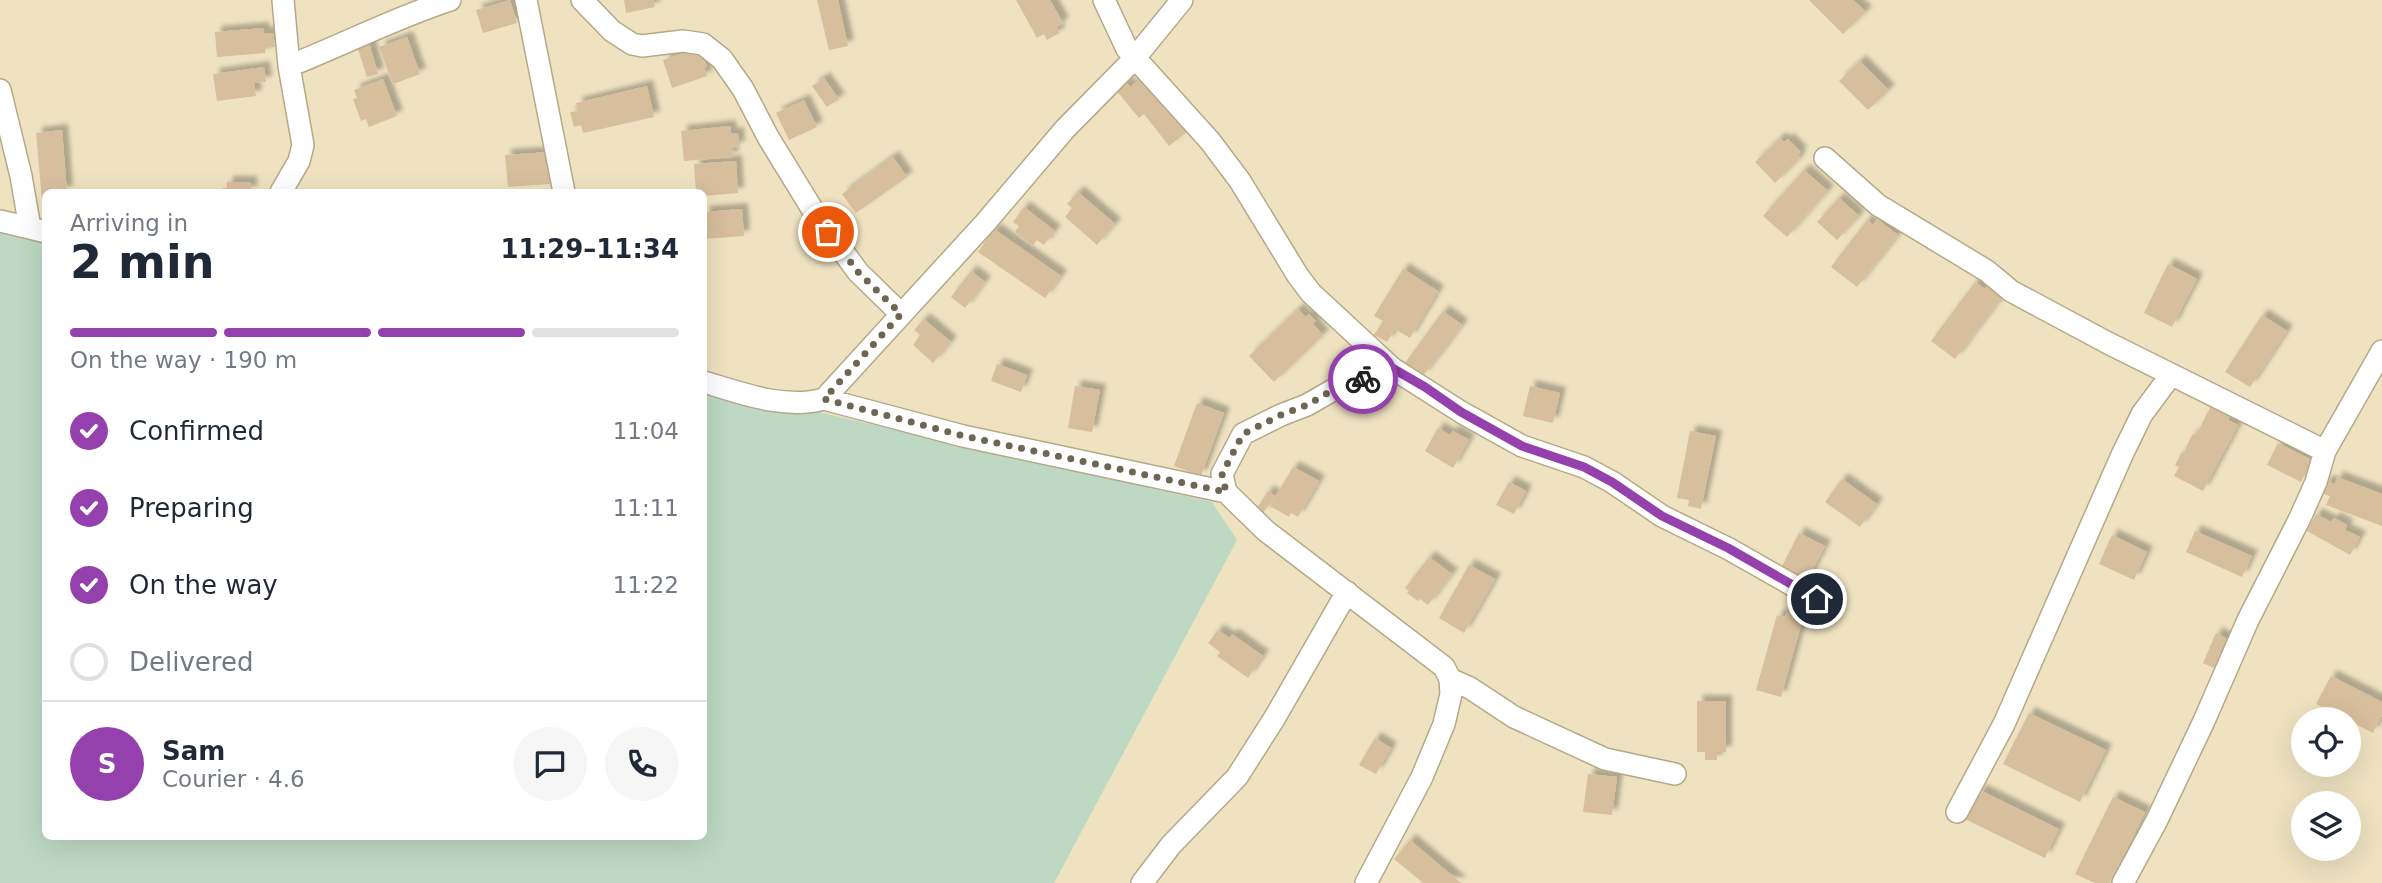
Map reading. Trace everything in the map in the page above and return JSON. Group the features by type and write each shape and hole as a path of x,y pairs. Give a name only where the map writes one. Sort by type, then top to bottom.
{"street":[{"path":"283,0 289,66 303,145 299,162 283,189"},
{"path":"289,66 343,45 405,14 450,0"},
{"path":"526,0 563,189"},
{"path":"582,0 612,32 632,44 642,46 683,41 703,44 722,59 743,89 768,137 814,212 858,272 901,314"},
{"path":"1104,0 1134,59 1210,141 1269,227 1285,258 1311,293 1392,368 1461,412 1522,446 1584,467 1612,482 1662,516 1728,548 1817,599"},
{"path":"707,383 762,398 797,402 824,399 986,222 1065,129 1134,59 1182,0"},
{"path":"0,90 21,176 38,230"},
{"path":"1825,158 1878,205 1987,271 2011,291 2171,376 2325,451"},
{"path":"0,221 38,230"},
{"path":"2123,883 2204,721 2248,620 2300,518 2316,482 2325,451 2382,351"},
{"path":"1226,492 1222,474 1243,434 1333,390 1392,368"},
{"path":"1957,811 2004,724 2142,414 2171,376"},
{"path":"824,399 964,436 1226,492 1266,531 1444,667 1450,679 1451,694 1444,724 1422,777 1366,883"},
{"path":"1142,883 1171,845 1237,778 1347,592"},
{"path":"1450,679 1471,688 1514,717 1605,759 1675,774"}],"green space":[{"path":"0,225 42,234 42,840 707,840 707,387 1212,502 1237,540 1054,883 0,883"}],"building":[{"path":"510,0 517,23 483,33 476,10"},
{"path":"624,0 653,0 655,7 626,13"},
{"path":"817,0 838,0 848,46 829,50"},
{"path":"1016,0 1050,0 1063,23 1057,27 1059,33 1047,40 1044,34 1037,38"},
{"path":"1809,0 1853,0 1866,12 1843,34"},
{"path":"263,28 264,33 273,33 275,47 265,48 265,53 217,57 215,32"},
{"path":"407,37 420,74 393,84 379,47"},
{"path":"368,39 378,74 367,77 356,43"},
{"path":"698,48 707,67 704,68 707,76 672,88 663,60"},
{"path":"1860,61 1889,90 1868,110 1839,81"},
{"path":"264,67 266,82 254,83 256,96 217,101 213,74"},
{"path":"1144,76 1189,130 1169,146 1144,114 1139,118 1116,90 1126,82 1130,87"},
{"path":"824,78 839,99 827,107 812,86"},
{"path":"383,79 397,116 369,127 366,119 361,121 353,99 357,98 354,90"},
{"path":"647,86 654,117 583,133 581,125 574,127 570,112 578,111 576,103"},
{"path":"804,100 817,127 789,140 776,113"},
{"path":"730,126 731,134 738,133 739,147 732,148 733,157 684,161 681,131"},
{"path":"62,130 67,189 42,189 42,201 36,133"},
{"path":"1780,138 1784,142 1788,139 1801,152 1798,155 1800,158 1775,183 1755,162"},
{"path":"550,152 550,184 508,187 505,155"},
{"path":"893,157 907,177 856,213 842,194"},
{"path":"736,161 738,193 707,196 707,189 696,189 694,164"},
{"path":"1804,170 1828,191 1787,237 1763,216"},
{"path":"227,182 251,182 251,189 223,189 227,188"},
{"path":"1078,192 1115,224 1097,245 1065,217 1072,208 1067,204"},
{"path":"1839,198 1859,216 1837,240 1817,222"},
{"path":"1024,207 1055,231 1044,245 1037,240 1033,246 1015,232 1019,226 1013,222"},
{"path":"742,209 744,236 707,239 707,212"},
{"path":"1877,219 1898,235 1857,287 1831,267 1867,220 1873,225"},
{"path":"994,229 1061,276 1045,298 978,252"},
{"path":"2168,264 2197,279 2172,327 2144,313"},
{"path":"1403,269 1438,291 1410,338 1395,329 1387,342 1374,335 1383,321 1374,316"},
{"path":"971,271 985,282 965,308 951,297"},
{"path":"1975,282 1985,289 1988,284 2003,295 1955,359 1931,341"},
{"path":"1298,309 1306,317 1309,314 1316,321 1313,324 1323,335 1274,382 1249,356"},
{"path":"1443,311 1462,325 1423,376 1405,363"},
{"path":"2262,315 2287,331 2250,387 2225,372"},
{"path":"924,319 951,342 933,363 913,345 920,335 914,330"},
{"path":"997,364 1027,375 1021,392 991,381"},
{"path":"1075,386 1100,390 1092,432 1068,428"},
{"path":"1530,386 1560,393 1553,423 1523,416"},
{"path":"1197,403 1224,413 1201,476 1174,466"},
{"path":"2211,406 2230,416 2228,420 2238,425 2203,491 2174,476 2179,467 2175,465 2182,452 2186,454 2188,450 2185,449 2193,434 2196,435"},
{"path":"1438,428 1450,435 1453,431 1469,440 1453,468 1425,451"},
{"path":"1690,431 1716,436 1701,509 1688,506 1689,500 1677,498"},
{"path":"2278,443 2312,460 2301,482 2267,465"},
{"path":"1293,467 1319,481 1298,517 1291,513 1289,517 1270,506"},
{"path":"2337,477 2382,494 2382,526 2326,505 2330,496 2321,493 2326,481 2335,484"},
{"path":"1842,479 1877,504 1860,527 1825,502"},
{"path":"1509,482 1526,491 1514,514 1496,505"},
{"path":"1268,491 1275,496 1263,513 1257,508"},
{"path":"2316,514 2331,522 2334,518 2347,525 2345,530 2360,537 2350,555 2307,531"},
{"path":"2195,531 2252,556 2242,577 2186,552"},
{"path":"1799,533 1825,546 1805,585 1779,572"},
{"path":"2112,535 2147,552 2134,580 2099,564"},
{"path":"1429,557 1452,574 1428,605 1407,593 1409,591 1405,588"},
{"path":"1469,565 1495,579 1464,633 1439,618"},
{"path":"1787,612 1794,614 1793,619 1802,622 1781,697 1756,690 1777,615 1785,617"},
{"path":"1218,630 1230,638 1232,634 1263,656 1248,678 1217,656 1220,652 1208,643"},
{"path":"2216,633 2229,640 2216,669 2203,663"},
{"path":"2331,676 2382,702 2382,715 2373,733 2361,727 2361,707 2322,707 2316,704"},
{"path":"1697,701 1726,701 1726,752 1717,752 1717,760 1705,760 1705,752 1697,752"},
{"path":"2029,713 2106,750 2080,802 2003,764"},
{"path":"1375,738 1391,748 1376,774 1359,765"},
{"path":"1588,774 1617,777 1612,815 1583,812"},
{"path":"1980,790 2059,829 2045,858 1965,819"},
{"path":"2113,797 2145,812 2110,883 2095,883 2075,874"},
{"path":"1410,840 1461,883 1423,883 1394,859"}],"way so far":[{"path":"828,232 858,272 901,314 824,399 964,436 1226,492 1222,474 1243,434 1333,390 1363,379"}],"route":[{"path":"1363,379 1392,368 1461,412 1522,446 1584,467 1612,482 1662,516 1728,548 1817,599"}]}
